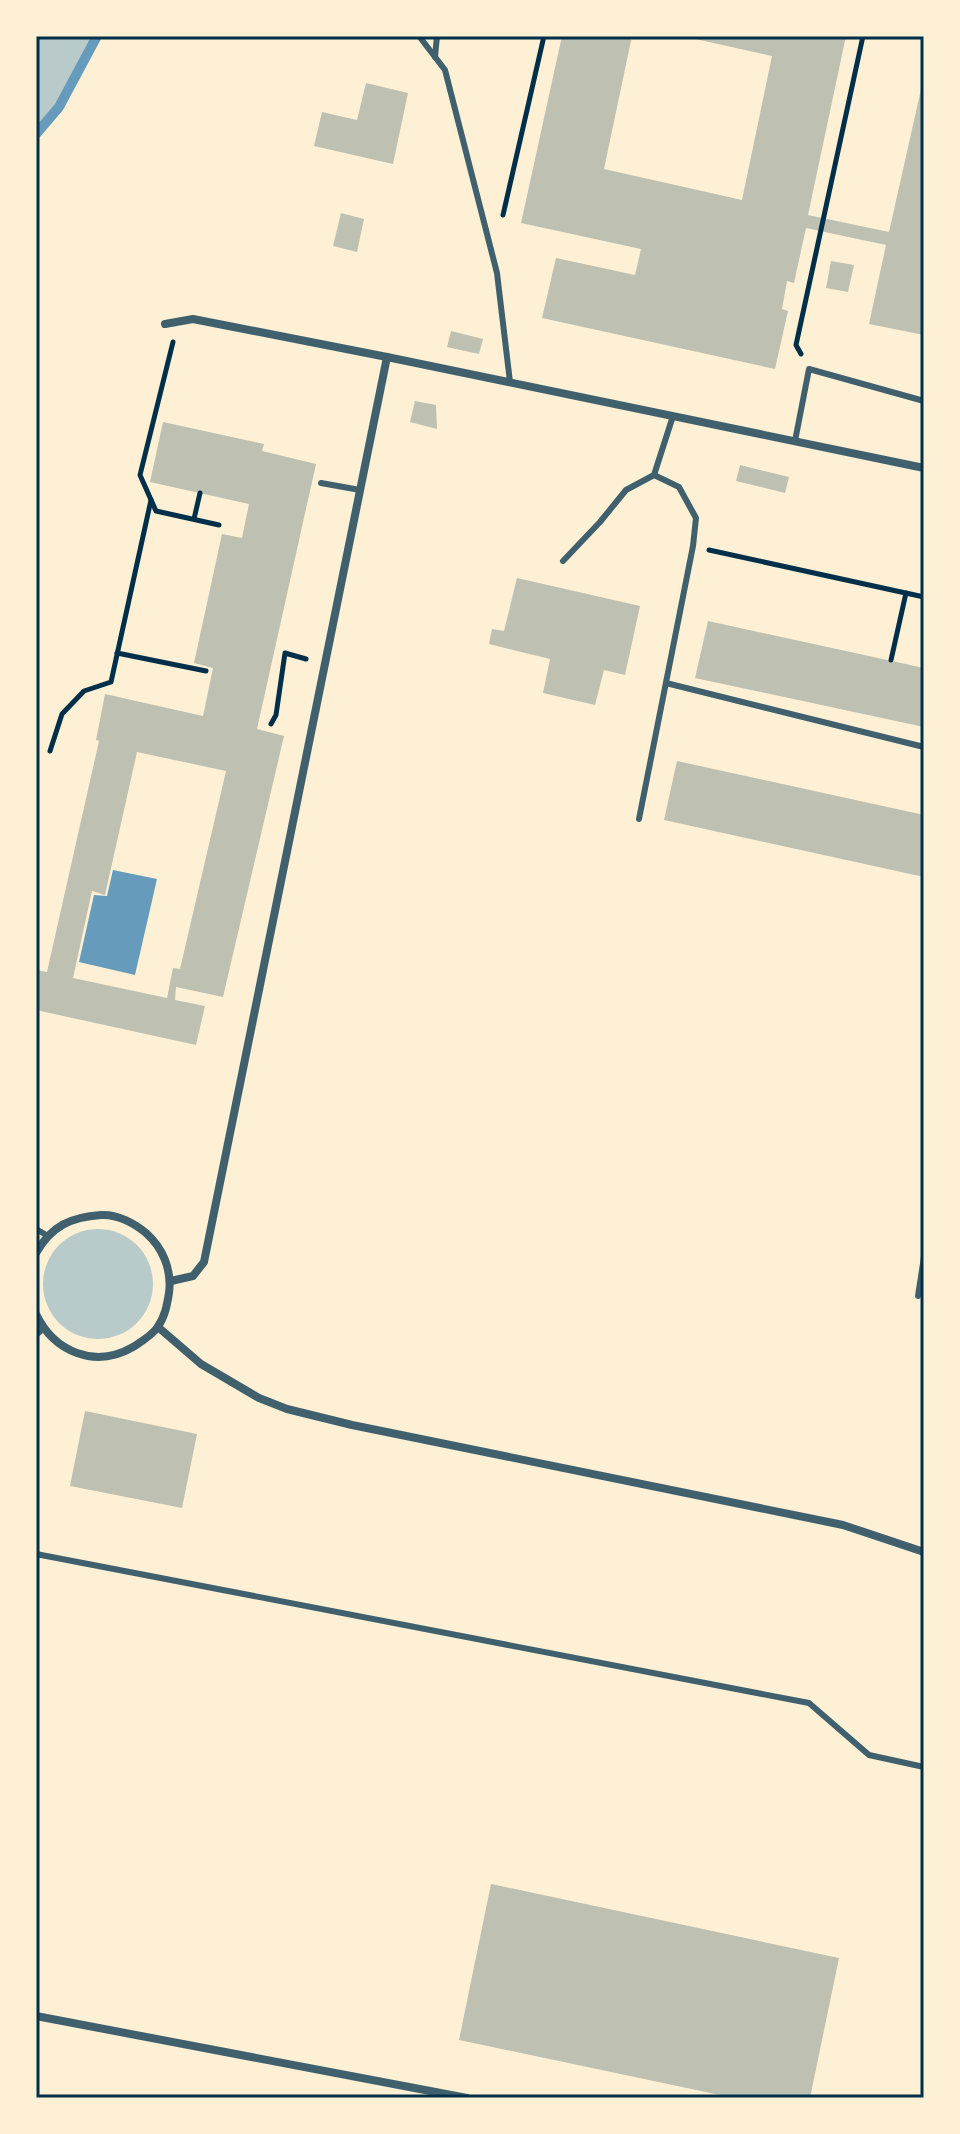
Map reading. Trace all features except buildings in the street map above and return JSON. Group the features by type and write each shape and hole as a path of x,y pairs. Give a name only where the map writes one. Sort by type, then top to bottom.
{"street":[{"path":"165,324 193,319 924,468"},
{"path":"171,1281 193,1276 204,1262 387,357"},
{"path":"36,1253 58,1227 81,1216 107,1214 135,1223 154,1240 166,1260 171,1281 166,1311 158,1327 147,1338 122,1353 104,1357 76,1353 40,1332 36,1314"},
{"path":"158,1327 201,1364 259,1398 287,1409 843,1525 924,1552"},
{"path":"36,2016 467,2098"}],"lane":[{"path":"419,36 445,70 497,273 510,382"},
{"path":"435,57 437,36"},
{"path":"795,441 809,369 924,401"},
{"path":"563,561 626,490 654,475 673,416"},
{"path":"639,819 696,518 679,487 654,475"},
{"path":"321,483 360,490"},
{"path":"666,683 924,747"},
{"path":"36,1229 48,1236"},
{"path":"918,1296 924,1257"},
{"path":"36,1554 809,1703 869,1755 924,1767"}],"path":[{"path":"493,259 544,36"},
{"path":"809,369 796,345 863,36"},
{"path":"178,322 140,475 156,511 219,525"},
{"path":"194,519 200,493"},
{"path":"50,751 62,714 84,691 111,682 151,500"},
{"path":"693,546 924,597"},
{"path":"891,660 906,593"},
{"path":"117,653 206,671"},
{"path":"271,724 276,715 285,653 325,664"}],"shaded area":[{"path":"36,36 98,36 36,140"},
{"path":"98,1229 119,1233 137,1245 149,1263 153,1284 149,1305 137,1323 119,1335 98,1339 77,1335 59,1323 47,1305 43,1284 47,1263 59,1245 77,1233"}],"water":[{"path":"113,870 157,879 135,975 79,962 94,895 107,896"}],"waterway":[{"path":"36,134 59,107 97,36"}]}
